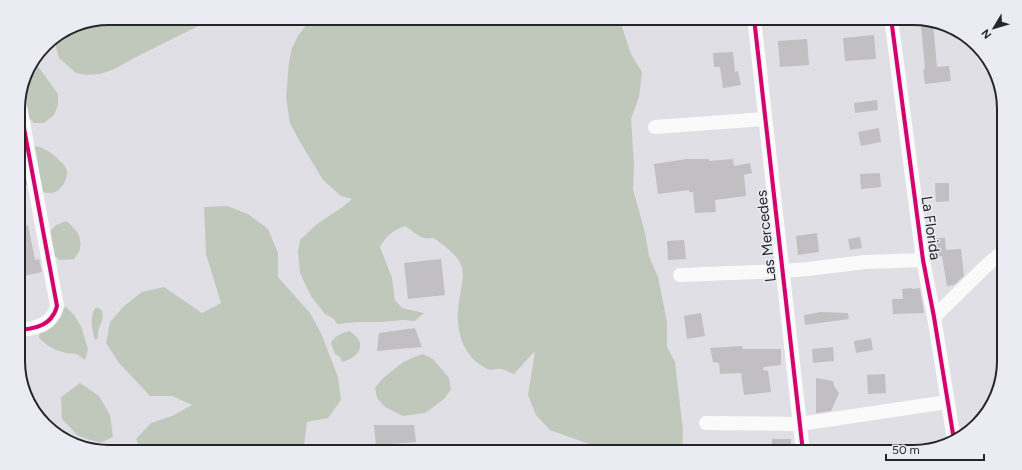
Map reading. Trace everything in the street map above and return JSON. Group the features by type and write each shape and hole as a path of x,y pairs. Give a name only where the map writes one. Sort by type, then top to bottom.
{"street":[{"name":"Las Mercedes","path":"755,25 802,445"},
{"name":"La Florida","path":"892,25 923,260 953,435"},
{"path":"655,127 765,119"},
{"path":"25,133 57,306 53,317 42,325 25,329"},
{"path":"934,317 973,278 997,257"},
{"path":"680,275 782,271 865,262 923,260"},
{"path":"706,424 800,424 947,402"}],"shaded area":[{"path":"104,25 200,25 112,70 100,74 87,75 76,73 59,58 56,44 62,39 77,31"},
{"path":"306,25 621,25 631,54 642,72 639,97 631,119 634,164 633,189 645,233 649,256 658,277 667,322 667,347 675,362 683,430 682,445 592,445 550,430 536,415 528,395 535,351 514,374 502,369 488,369 475,360 464,346 459,328 458,310 463,274 461,264 446,247 438,241 432,238 423,238 405,226 390,234 380,247 392,278 395,300 402,308 424,313 415,321 403,320 337,324 334,319 325,314 311,296 300,273 298,251 300,240 317,224 352,199 341,196 323,180 290,123 286,98 289,62 292,48"},
{"path":"37,65 58,94 58,105 54,115 44,123 34,123 25,114 25,104 31,77"},
{"path":"34,146 41,147 50,152 65,166 67,177 60,189 55,192 45,193 34,190 25,184 25,150"},
{"path":"227,206 248,214 268,229 278,253 278,277 310,313 321,333 338,377 341,400 328,418 307,422 304,445 139,445 136,439 151,423 172,416 192,405 172,396 150,396 119,363 106,343 110,322 124,306 142,292 164,287 202,313 221,303 206,254 204,207"},
{"path":"66,221 75,229 79,236 80,249 74,259 60,260 50,253 48,234 56,225"},
{"path":"66,307 74,315 81,326 88,349 85,360 77,354 56,350 39,338 40,327 56,312"},
{"path":"96,307 102,310 103,315 98,338 95,340 92,328 92,315"},
{"path":"349,331 359,340 360,349 354,357 342,362 340,357 335,354 331,343 336,336"},
{"path":"423,354 433,359 449,378 451,389 444,399 425,413 403,416 385,407 377,398 375,388 382,379 402,363"},
{"path":"80,383 99,396 110,415 113,437 100,443 78,436 62,419 61,397"}],"building":[{"path":"921,26 933,28 937,67 949,66 951,81 925,84 923,69 925,69"},
{"path":"874,35 876,59 845,61 843,38"},
{"path":"807,39 809,65 780,67 778,41"},
{"path":"733,52 735,72 738,71 741,85 723,88 720,67 714,67 713,53"},
{"path":"877,100 878,110 855,113 854,103"},
{"path":"879,128 881,142 861,146 858,132"},
{"path":"687,159 709,159 709,161 733,159 734,166 750,163 752,173 744,175 746,196 715,200 716,212 695,213 693,192 689,192 689,190 658,194 654,164"},
{"path":"880,173 881,187 861,189 860,174"},
{"path":"935,183 949,183 949,201 936,202"},
{"path":"28,225 35,260 39,259 42,272 25,276 25,226"},
{"path":"817,233 819,252 798,255 796,236"},
{"path":"860,237 862,248 850,250 848,239"},
{"path":"934,238 945,238 946,250 961,249 964,276 954,285 947,286 942,256 935,256"},
{"path":"684,240 686,259 668,260 667,241"},
{"path":"441,259 445,295 408,299 404,263"},
{"path":"920,288 924,313 893,314 892,299 903,299 902,289"},
{"path":"821,312 848,313 849,319 805,325 804,315"},
{"path":"701,313 705,336 687,339 684,316"},
{"path":"415,328 422,347 377,351 379,333"},
{"path":"871,338 873,350 856,353 854,341"},
{"path":"742,346 743,349 781,349 781,365 764,367 763,370 768,371 771,392 744,395 741,373 720,374 719,363 713,362 710,348"},
{"path":"833,347 834,361 813,363 812,349"},
{"path":"885,374 886,393 868,394 867,375"},
{"path":"816,378 833,381 834,386 839,393 831,411 816,413"},
{"path":"374,425 414,425 416,442 376,445"},
{"path":"772,439 791,439 791,445 772,445"}],"cycle path":[{"path":"755,25 802,445"},
{"path":"892,25 923,260 953,435"},
{"path":"25,133 57,306 54,314 43,325 25,329"}]}
